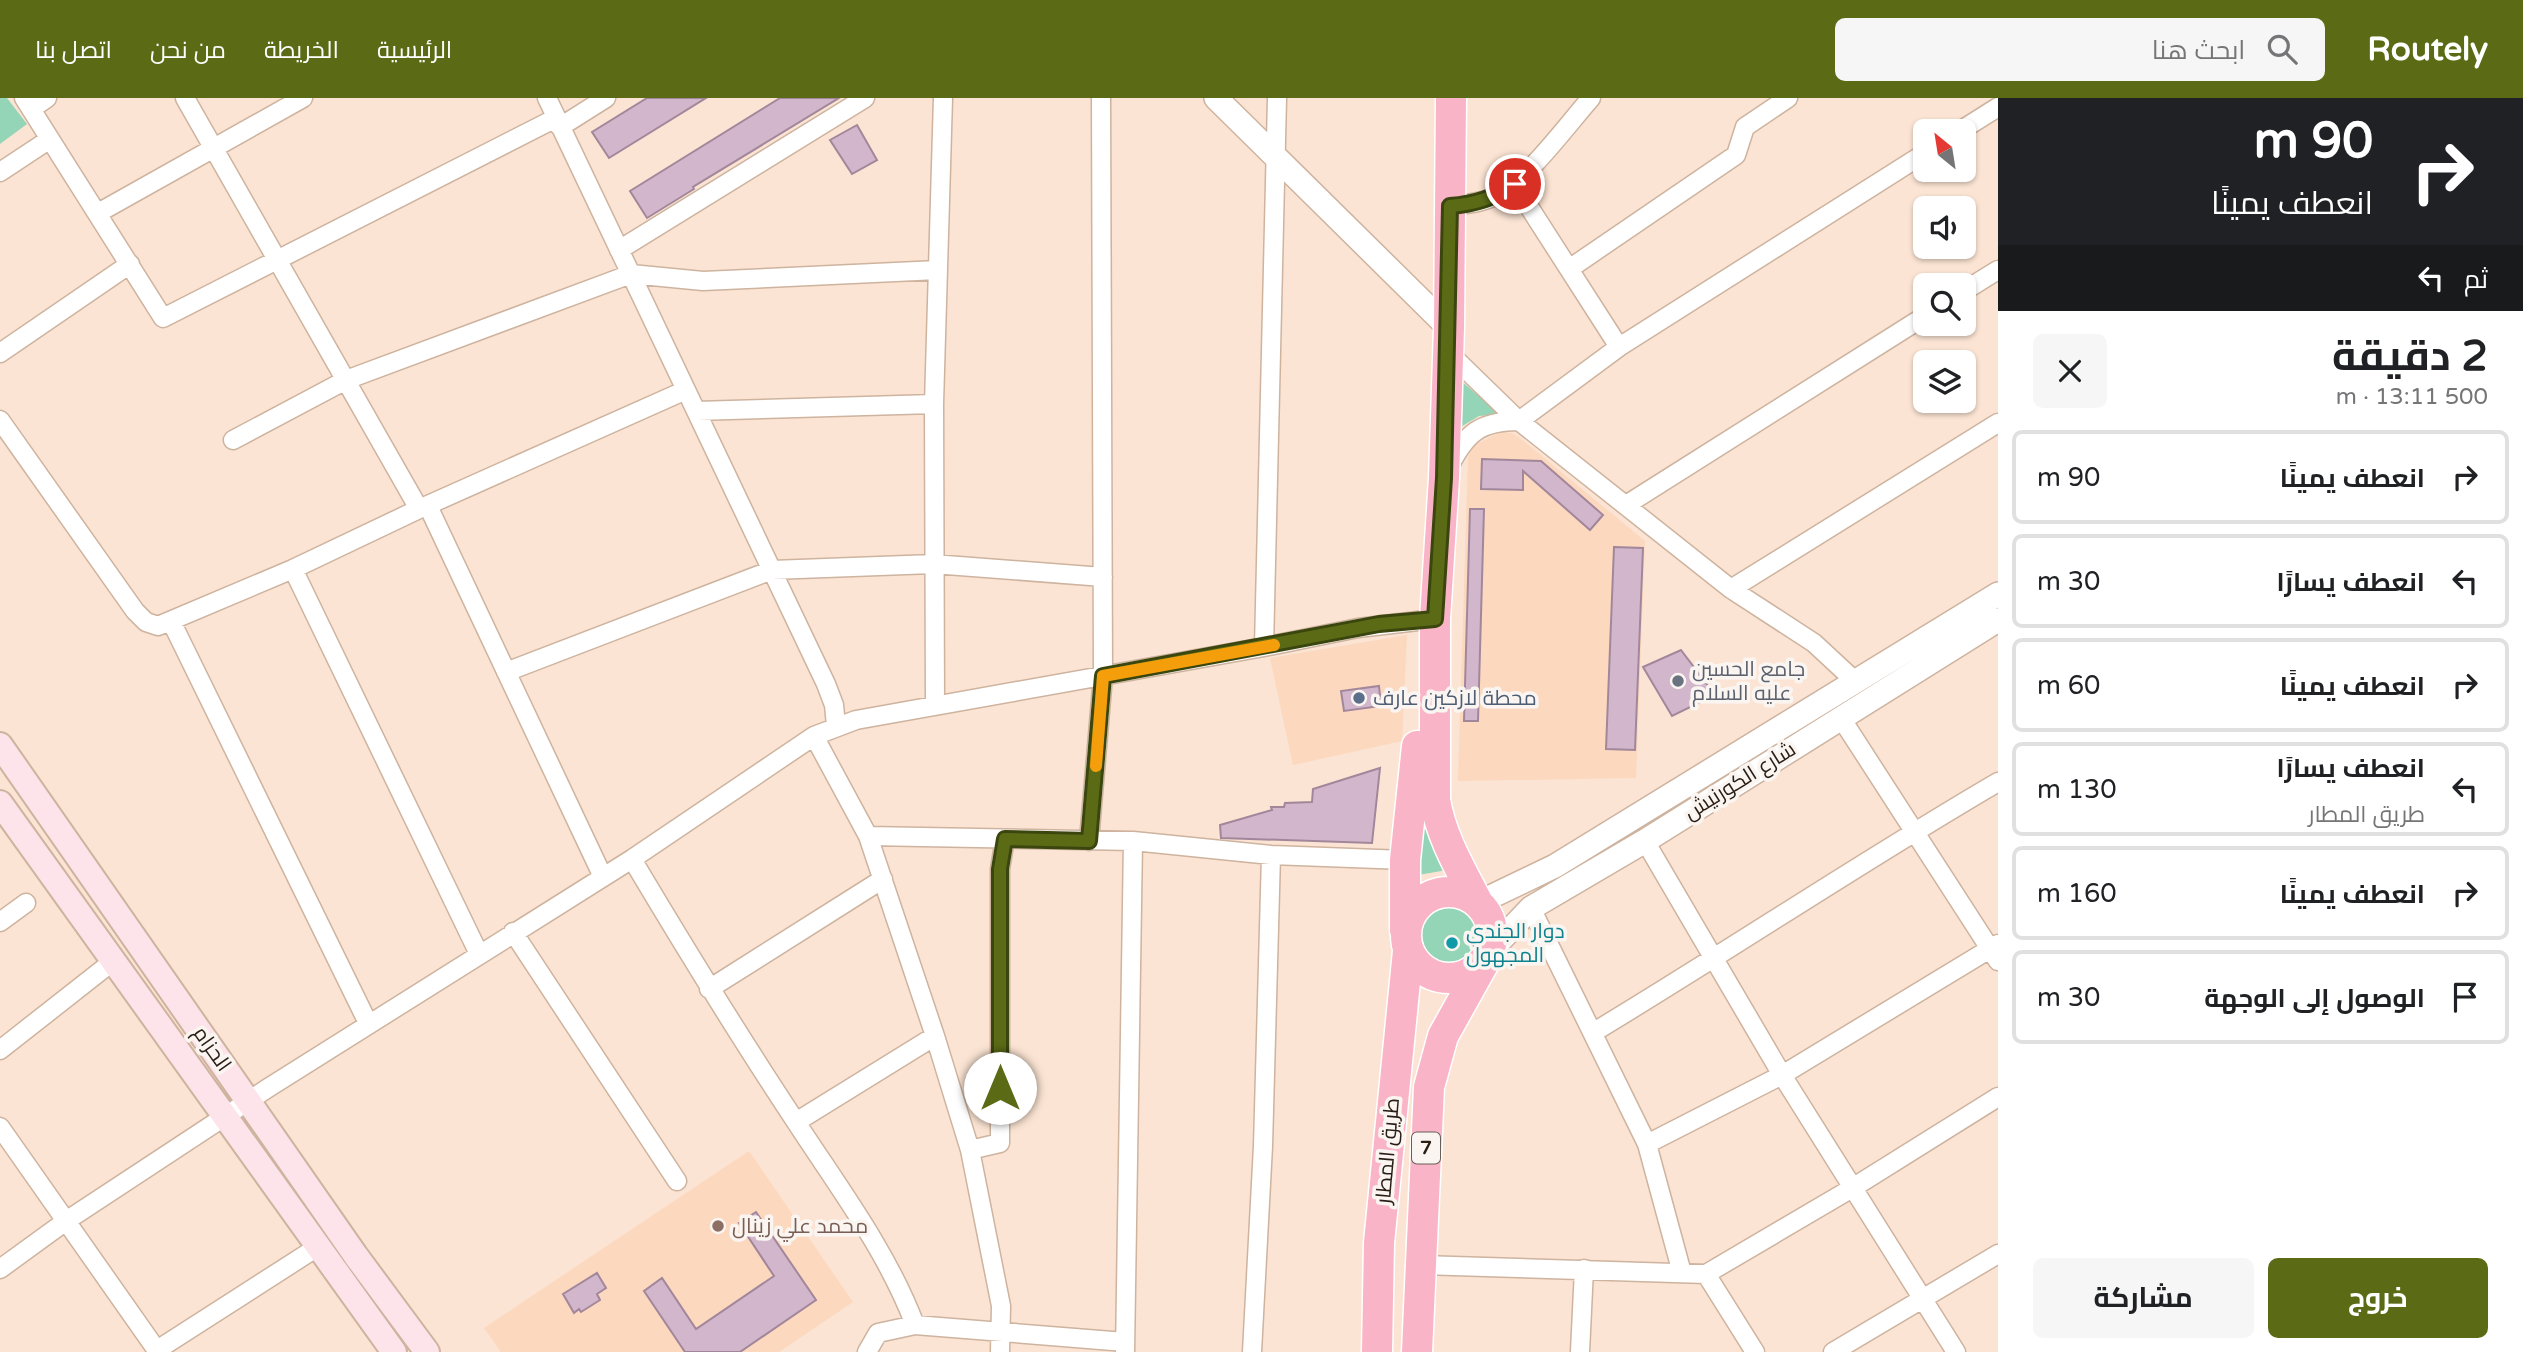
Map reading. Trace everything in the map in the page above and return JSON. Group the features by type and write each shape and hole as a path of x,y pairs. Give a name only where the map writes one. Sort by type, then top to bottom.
{"highway":[{"name":"طريق المطار","path":"1451,98 1444,478 1435,619 1435,800 1448,842 1478,903"},
{"name":"طريق المطار","path":"1377,1352 1379,1243 1407,945 1405,860 1420,701 1424,690 1434,681"},
{"path":"1442,893 1467,896 1478,903 1486,913 1493,938 1488,954 1478,967 1468,975 1455,979 1442,978 1424,971 1415,962 1407,945 1407,926 1419,904 1442,893"},
{"name":"7","path":"1418,1352 1429,1087 1443,1036 1488,954"}],"main road":[{"name":"الحزام","path":"0,745 356,1256 427,1352"},
{"name":"الحزام","path":"0,803 394,1352"}],"street":[{"path":"47,98 28,103 163,318 277,259 606,98"},
{"path":"185,98 346,380 423,508 506,672 603,877"},
{"path":"97,213 303,98"},
{"path":"547,98 835,705 836,726"},
{"path":"619,250 865,98"},
{"path":"934,706 934,404 943,98"},
{"path":"1089,841 1103,676 1101,98"},
{"path":"1216,98 1275,156 1448,340 1519,421 1731,589 1814,643 1856,682"},
{"path":"1264,647 1276,98"},
{"path":"1450,206 1471,204 1496,196 1515,184 1591,98"},
{"path":"1569,269 1736,155 1745,127 1788,98"},
{"path":"1976,121 1998,107"},
{"path":"0,172 50,139"},
{"path":"1444,478 1460,445 1468,436 1486,425 1519,421 1619,347 1913,161"},
{"path":"1515,184 1619,347"},
{"path":"0,353 130,264"},
{"path":"233,440 346,380 631,274 703,281 938,270"},
{"path":"1976,284 1998,270"},
{"path":"1626,505 1913,324"},
{"path":"0,420 135,611 146,622 158,626 293,569 686,390"},
{"path":"696,411 934,404"},
{"path":"1731,589 1998,423"},
{"path":"506,672 772,570 933,564 1103,578"},
{"path":"293,569 479,954"},
{"name":"شارع الكورنيش","path":"1478,903 1555,866 1998,594"},
{"path":"0,1269 66,1221 223,1117 368,1023 632,859 814,736 836,726 856,720 1368,626 1435,619"},
{"name":"شارع الكورنيش","path":"1488,954 1531,908 1645,841 1998,620"},
{"path":"171,621 368,1023"},
{"path":"1647,1144 1782,1075 1995,951 1841,718"},
{"path":"814,736 868,836 970,1150 1001,1306 1000,1352"},
{"path":"1594,1032 1715,959 1914,831 1998,782"},
{"path":"868,836 1133,841 1271,855 1405,860"},
{"path":"970,1150 1000,1143 1000,869 1005,839"},
{"path":"867,1352 878,1333 915,1325 1125,1347 1133,841"},
{"path":"1645,841 1782,1075 1956,1352"},
{"path":"1252,1352 1263,1146 1271,855"},
{"path":"632,859 709,989 873,1239 902,1290 915,1325"},
{"path":"709,989 883,879"},
{"path":"0,922 26,903"},
{"path":"1531,908 1647,1144 1682,1273"},
{"path":"513,932 677,1181"},
{"path":"0,1050 112,962"},
{"path":"796,1122 935,1036"},
{"path":"1421,1265 1706,1274 1854,1187 1998,1097"},
{"path":"0,1127 158,1351 319,1246"},
{"path":"1833,1352 1923,1301 1998,1254"},
{"path":"1580,1352 1584,1269"},
{"path":"1706,1274 1755,1352"}],"shaded area":[{"path":"1502,431 1514,434 1526,443 1645,541 1636,778 1458,781 1468,458 1473,446"},
{"path":"1407,635 1402,741 1293,765 1270,658"},
{"name":"محمد علي زينال","path":"749,1151 853,1302 779,1352 501,1352 484,1328"}],"green space":[{"path":"0,98 7,98 27,124 0,144"},
{"path":"1460,380 1500,414 1479,416 1459,428"},
{"path":"1422,805 1428,832 1447,870 1418,875"},
{"path":"1450,907 1461,909 1470,915 1476,924 1476,946 1470,955 1461,961 1450,963 1439,961 1430,955 1424,946 1422,935 1424,924 1430,915 1439,909"}],"building":[{"path":"647,98 706,98 609,158 592,132"},
{"path":"780,98 839,98 647,218 630,191"},
{"path":"857,125 877,160 852,174 830,140"},
{"path":"1482,459 1541,461 1603,515 1590,530 1523,471 1523,490 1481,489"},
{"path":"1470,509 1484,509 1478,721 1464,721"},
{"path":"1614,547 1643,548 1635,750 1606,749"},
{"name":"جامع الحسين عليه السلام","path":"1681,650 1715,695 1672,716 1643,667"},
{"path":"1379,686 1381,706 1344,711 1341,691"},
{"path":"1380,768 1372,843 1221,838 1220,825 1272,810 1271,807 1284,807 1285,803 1312,802 1313,789"},
{"path":"756,1212 816,1300 740,1352 685,1352 644,1291 662,1278 696,1329 774,1276 739,1223"},
{"path":"597,1273 606,1288 597,1294 600,1300 581,1312 579,1309 574,1313 563,1294"}],"slow traffic":[{"path":"1096,766 1103,676 1274,645"}],"place":[{"name":"جامع الحسين عليه السلام","path":"1678,681"},
{"name":"محطة لازكين عارف","path":"1359,698"},
{"name":"دوار الجندي المجهول","path":"1452,943"},
{"name":"محمد علي زينال","path":"718,1226"}],"route":[{"path":"1000,1088 1000,869 1005,839 1089,841 1103,676 1379,624 1435,619 1444,478 1450,206 1471,204 1496,196 1515,184"}]}
